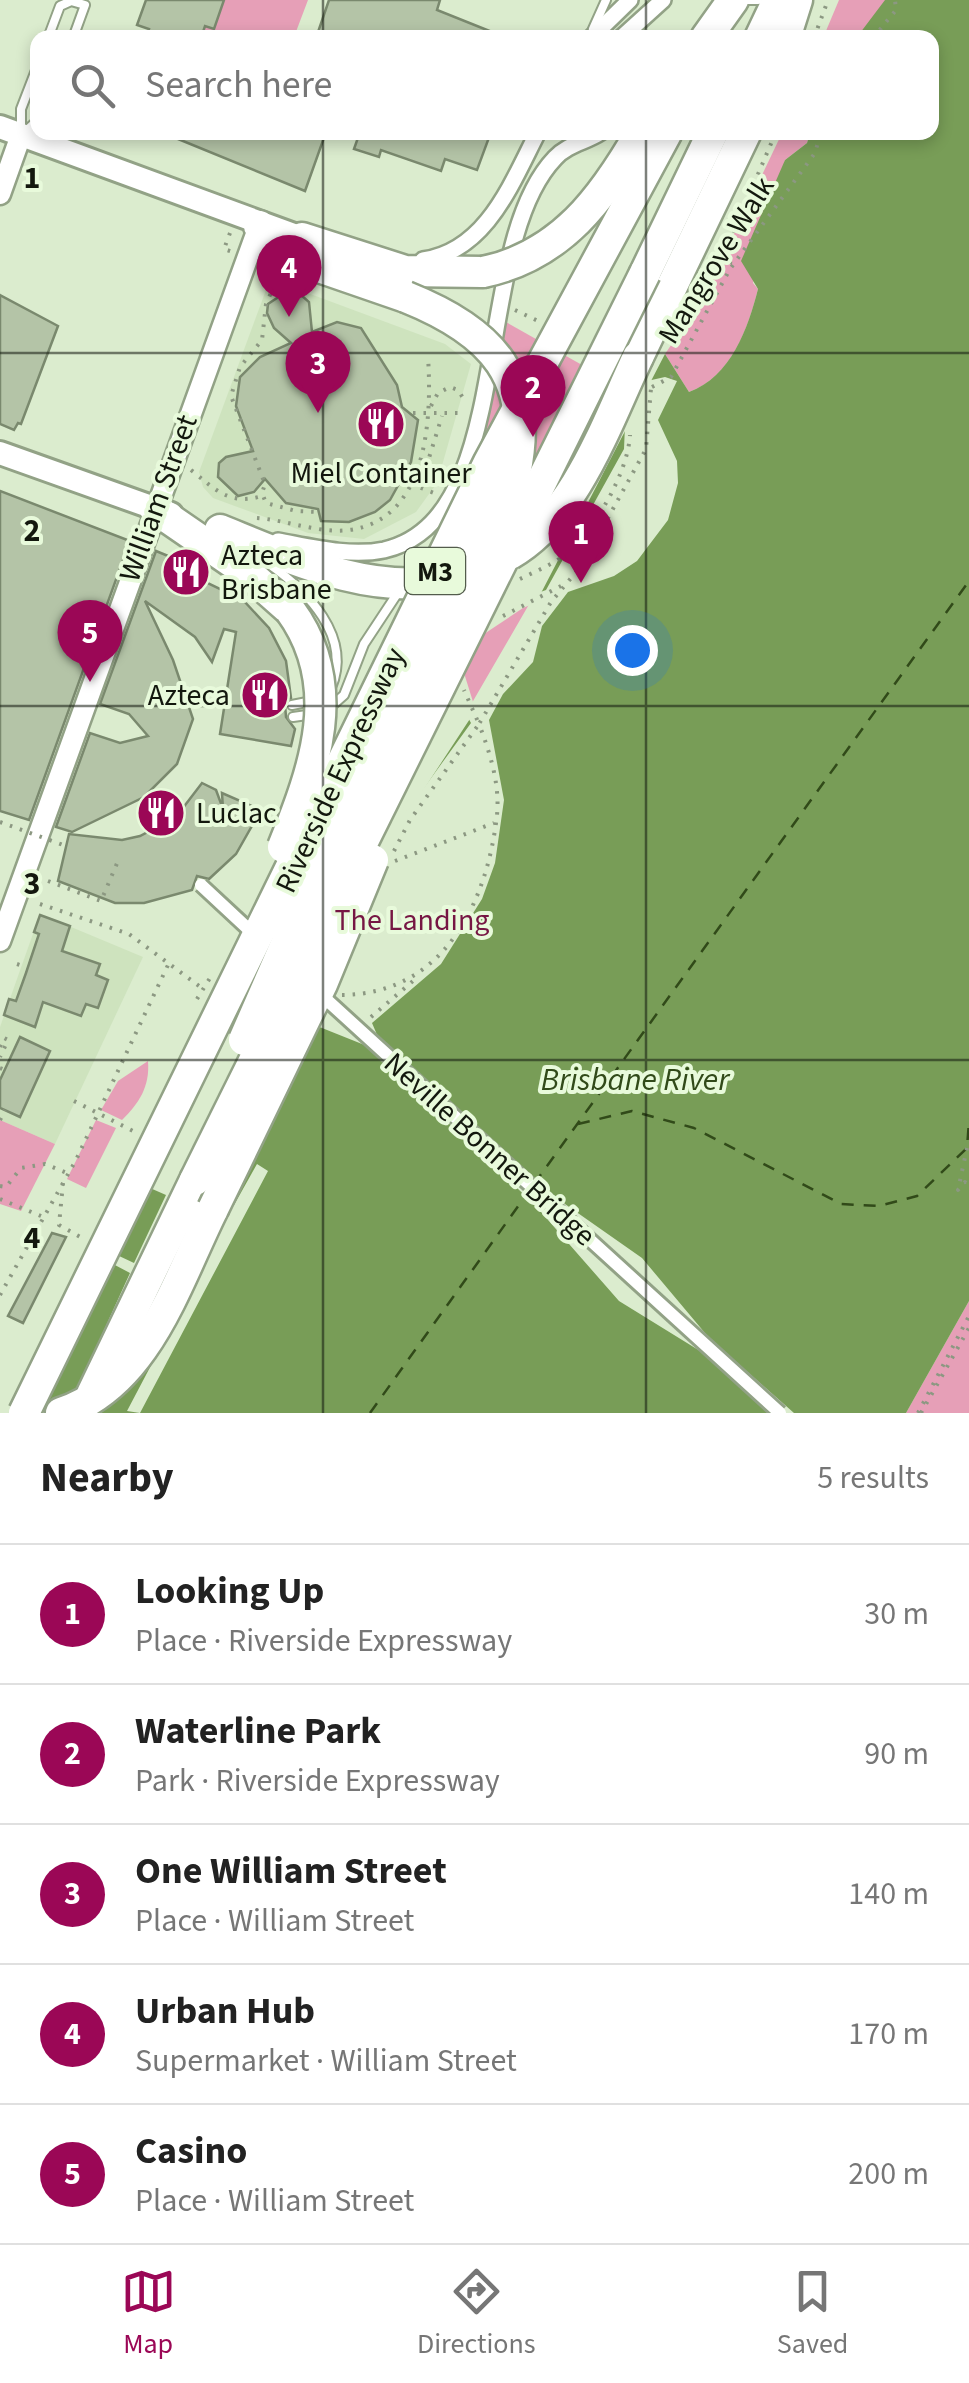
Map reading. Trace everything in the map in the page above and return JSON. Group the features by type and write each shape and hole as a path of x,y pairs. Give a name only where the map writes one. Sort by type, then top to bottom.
{"highway":[{"path":"712,30 733,0"},
{"path":"720,30 733,0"},
{"path":"764,30 778,0"},
{"path":"788,30 797,0"},
{"path":"302,238 416,272 482,272 524,259 572,229 606,189 636,140"},
{"name":"Riverside Expressway","path":"24,1413 489,462 663,140"},
{"name":"Riverside Expressway","path":"83,1413 709,140"},
{"name":"M3","path":"211,528 330,570 405,584 450,579 510,554 541,530 582,470 742,140"},
{"name":"M3","path":"195,1180 236,1058 300,912 514,474 521,419 505,368 471,330 406,297 293,258 270,242 258,226"},
{"name":"M3","path":"155,509 236,563 290,610 317,663 321,727 302,798 218,1018"},
{"name":"M3","path":"61,1413 109,1389 133,1362 213,1210 356,905 408,747"}],"main road":[{"path":"52,140 258,226 302,238"},
{"path":"0,453 155,509"},
{"name":"M3","path":"155,509 211,528"}],"street":[{"path":"598,30 630,0"},
{"path":"631,30 663,0"},
{"path":"0,194 20,127"},
{"path":"302,238 402,261 431,259 455,251 488,220 533,140"},
{"path":"211,528 368,552 401,544 436,518 450,500 467,461 499,303 533,192 562,152 585,140"},
{"name":"William Street","path":"0,941 258,226"},
{"name":"Neville Bonner Bridge","path":"200,886 780,1413"}],"lane":[{"path":"593,30 606,0"},
{"path":"742,0 758,0"},
{"path":"51,30 58,10 70,1 85,6 76,30"},
{"path":"20,127 20,109 30,84"},
{"path":"211,528 294,582 323,615 334,649 334,683 321,697 292,705"},
{"path":"293,717 324,711 344,695 368,636 405,584"}],"path":[{"path":"817,30 828,0"},
{"path":"880,30 896,10 895,0"},
{"path":"730,269 735,228 773,140"},
{"name":"Mangrove Walk","path":"651,388 671,377 730,269 815,152 819,140"},
{"path":"262,496 265,484 231,396 240,368 262,340 266,304 279,275"},
{"path":"252,518 333,530 363,527 392,512 411,484 430,416 428,358"},
{"path":"480,724 551,602 582,565 646,449 651,388 634,388"},
{"path":"431,406 442,390 458,390 465,405 459,428"},
{"path":"413,413 442,416 457,412"},
{"path":"442,416 424,474 430,485 443,477"},
{"path":"191,470 225,497 238,501 262,496"},
{"path":"411,484 433,492"},
{"path":"262,496 269,505 320,512"},
{"path":"298,523 300,512"},
{"path":"340,995 392,988 417,977 435,961 476,897 495,822 493,768 461,676"},
{"path":"0,822 66,846"},
{"path":"386,865 495,822"},
{"path":"48,881 101,901 118,862"},
{"path":"40,904 129,934 202,988"},
{"path":"0,1295 64,1180 169,964"},
{"path":"0,1048 4,1038 8,1040 0,1057"},
{"path":"74,1101 122,1125"},
{"path":"0,1120 6,1110"},
{"path":"967,1148 958,1190 965,1182 969,1184"},
{"path":"0,1186 6,1186 22,1168 45,1164 67,1173"},
{"path":"64,1180 60,1225 92,1245"},
{"path":"0,1198 41,1216"},
{"path":"919,1413 969,1316"},
{"path":"919,1413 969,1328"}],"shaded area":[{"path":"224,0 308,0 297,30 204,30 205,26 214,29"},
{"path":"839,0 885,0 863,30 826,30"},
{"path":"779,140 808,140 785,160 753,283 758,289 736,350 716,375 689,392 665,354 705,295"},
{"path":"270,279 445,344 471,364 437,483 416,512 364,539 308,533 213,498 203,487 199,472"},
{"path":"506,322 598,374 608,401 551,498 471,473"},
{"path":"547,598 474,705 464,673 472,642 523,608"},
{"path":"40,914 143,957 55,1144 0,1120 0,1027"},
{"path":"148,1061 142,1094 122,1120 101,1110 118,1081"},
{"path":"0,1120 55,1144 21,1211 0,1204"},
{"path":"96,1120 116,1128 86,1188 67,1179"},
{"path":"969,1301 969,1413 906,1413"}],"water":[{"name":"Brisbane River","path":"885,0 969,0 969,1301 906,1413 30,1413 203,1075 352,899 498,676 665,354 689,392 704,385 727,363 749,319 758,289 741,261 785,160 808,140 939,140 939,30 862,30"}],"pier":[{"path":"665,377 677,381 658,420 677,461 678,483 668,520 637,561 614,576 568,592 542,626 533,662 503,694 489,720 504,800 495,863 482,899 441,964 372,1023 378,1037 545,1190 642,1258 710,1339 794,1413 770,1413 700,1351 619,1301 534,1204 367,1046 317,1026 229,1204 234,1205 257,1164 268,1171 140,1413 127,1411 186,1299 131,1383 101,1413 25,1413 198,1073 285,964 348,896 411,795 405,814 471,723 466,714 469,708 535,594 546,590 624,449 625,425 647,381","holes":["150,1188 166,1195 134,1263 117,1255","113,1264 130,1273 74,1396 45,1406"]}],"building":[{"path":"146,0 224,0 214,29 205,26 204,30 149,30 137,25"},
{"path":"329,0 440,0 437,10 487,30 319,30"},
{"path":"181,140 323,140 305,191"},
{"path":"357,140 488,140 477,170 445,159 441,171 381,150 379,157 354,149"},
{"path":"283,294 301,295 309,302 312,332 337,322 361,328 397,385 402,407 418,420 411,462 390,500 375,512 349,522 321,521 318,509 286,503 265,479 254,492 238,496 218,477 219,463 226,457 253,451 236,406 240,377 260,357 291,343 274,328 267,313 268,304"},
{"path":"0,295 58,326 21,424 14,430 0,424"},
{"path":"0,491 130,541 29,820 0,811"},
{"path":"156,551 173,558 170,565 243,600 269,628 286,661 291,698 285,704 286,717 295,729 291,746 220,734 236,632 224,629 212,662 195,637 145,601 173,660 193,719 177,764 144,797 72,832 56,827 90,733 120,743 148,736 129,714 100,704"},
{"path":"202,783 216,790 223,809 222,793 261,810 236,854 209,879 197,876 192,890 144,903 115,903 58,881 69,834 122,840 140,836 176,817"},
{"path":"40,915 70,926 62,951 100,964 96,975 108,980 98,1008 86,1004 81,1016 43,1002 35,1027 4,1015 9,999 16,1001 39,934 34,932"},
{"path":"20,1037 50,1051 20,1117 0,1108 0,1080"},
{"path":"52,1233 66,1237 23,1323 8,1316"}],"ferry route":[{"path":"534,1184 969,581"},
{"path":"578,1124 632,1111 694,1128 841,1204 879,1206 917,1196 967,1148 969,1121"},
{"path":"370,1413 529,1191"}],"place":[{"name":"Urban Hub","path":"289,317"},
{"name":"One William Street","path":"318,413"},
{"name":"Miel Container","path":"381,424"},
{"name":"Waterline Park","path":"533,437"},
{"name":"Azteca Brisbane","path":"186,572"},
{"name":"Looking Up","path":"581,583"},
{"name":"Casino","path":"90,682"},
{"name":"Azteca","path":"265,695"},
{"name":"Luclac","path":"161,813"}],"park label":[{"name":"The Landing","path":"412,920"}]}
